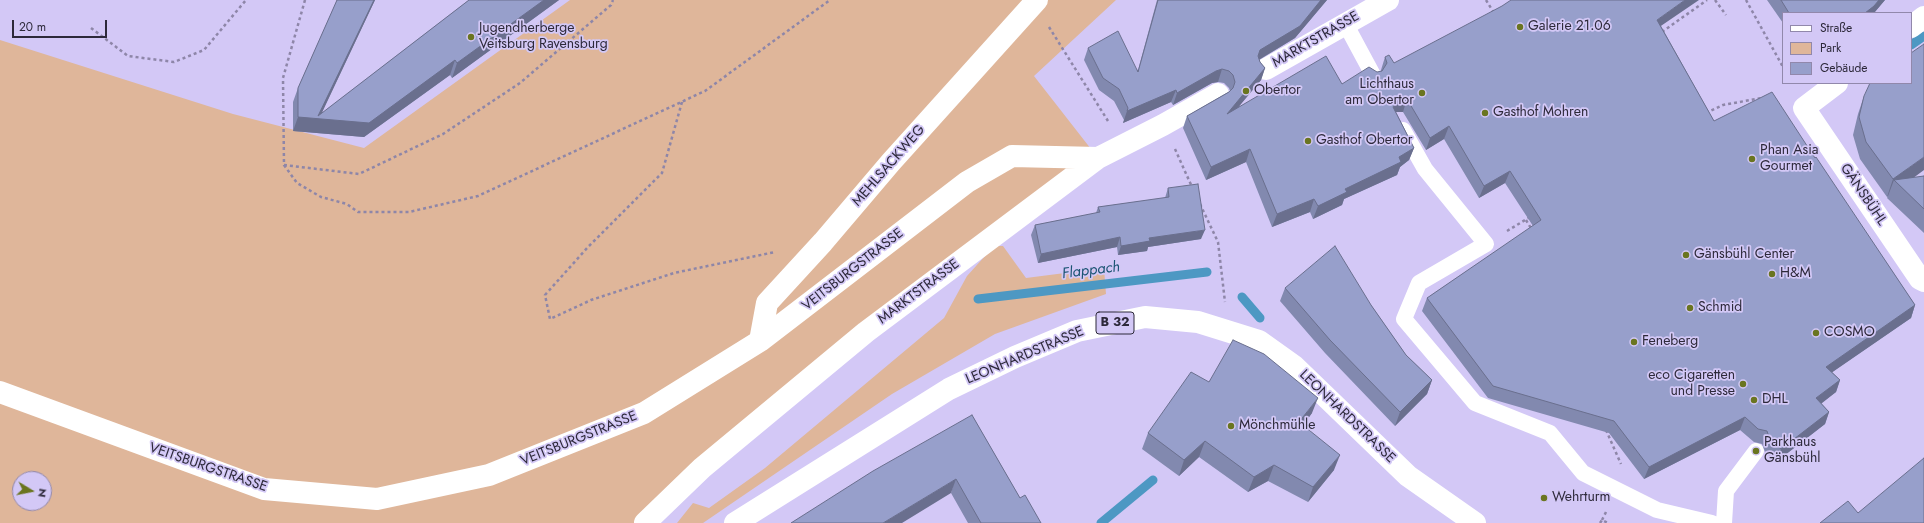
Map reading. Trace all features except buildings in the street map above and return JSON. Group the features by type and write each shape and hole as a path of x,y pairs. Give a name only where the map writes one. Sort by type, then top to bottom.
{"street":[{"name":"MARKTSTRASSE","path":"1266,69 1388,0"},
{"name":"MEHLSACKWEG","path":"760,342 767,303 823,242 891,162 1036,2"},
{"path":"1912,26 1924,17"},
{"path":"1804,108 1836,84"},
{"name":"MARKTSTRASSE","path":"645,523 702,468 866,332 1098,158 1163,125 1218,94"},
{"name":"GÄNSBÜHL","path":"1804,108 1920,279 1924,281"},
{"name":"VEITSBURGSTRASSE","path":"0,392 264,490 377,499 489,475 644,414 760,342 967,182 1012,156 1098,158"},
{"name":"LEONHARDSTRASSE","path":"735,523 949,389 1015,357 1077,331 1145,317 1198,322 1229,330 1259,341 1294,366 1408,476 1476,523"}],"lane":[{"path":"1345,23 1373,75"},
{"path":"1398,120 1426,169 1486,244 1419,283 1404,319 1475,403 1550,433 1583,473 1657,510 1712,523"},
{"path":"1724,523 1726,491 1756,452"}],"path":[{"path":"91,28 128,56 174,62 204,50 246,0"},
{"path":"305,0 283,78 284,165 297,183 321,197 347,204 358,212 409,212 478,196 705,91 830,0"},
{"path":"608,0 611,5"},
{"path":"284,165 359,174 443,134 520,83 611,5 613,0"},
{"path":"823,5 824,0"},
{"path":"1486,0 1497,19"},
{"path":"1656,29 1659,34 1707,0"},
{"path":"1715,0 1726,14"},
{"path":"1746,0 1782,65"},
{"path":"1036,2 1123,145"},
{"path":"1701,115 1723,105 1764,96 1804,108"},
{"path":"682,102 662,173 588,247 546,295 550,319 591,300 674,273 776,252"},
{"path":"1163,125 1195,194"},
{"path":"1199,201 1218,242 1229,330"},
{"path":"1486,244 1532,216"},
{"path":"1526,220 1533,232"},
{"path":"1600,523 1602,520 1608,523"}],"green space":[{"path":"570,0 1116,0 1034,76 1098,158 866,332 648,523 0,523 0,40 233,114 364,148"},
{"path":"994,246 1003,246 1026,278 1104,268 1106,294 995,334 892,394 703,523 677,523 693,503 709,508 765,468 944,318 967,276"}],"waterway":[{"name":"Flappach","path":"1912,44 1924,36"},
{"name":"Flappach","path":"978,299 1207,272"},
{"name":"Flappach","path":"1242,297 1260,318"},
{"path":"1101,523 1153,480"}],"place":[{"name":"Galerie 21.06","path":"1520,27"},
{"name":"Jugendherberge Veitsburg Ravensburg","path":"471,37"},
{"name":"Obertor","path":"1246,91"},
{"name":"Lichthaus am Obertor","path":"1422,93"},
{"name":"Gasthof Mohren","path":"1485,113"},
{"name":"Gasthof Obertor","path":"1308,141"},
{"name":"Phan Asia Gourmet","path":"1752,159"},
{"name":"Gänsbühl Center","path":"1686,255"},
{"name":"H&M","path":"1772,274"},
{"name":"Schmid","path":"1690,308"},
{"name":"COSMO","path":"1816,333"},
{"name":"Feneberg","path":"1634,342"},
{"name":"eco Cigaretten und Presse","path":"1743,384"},
{"name":"DHL","path":"1754,400"},
{"name":"Mönchmühle","path":"1231,426"},
{"name":"Parkhaus Gänsbühl","path":"1756,451"},
{"name":"Wehrturm","path":"1544,498"}]}
